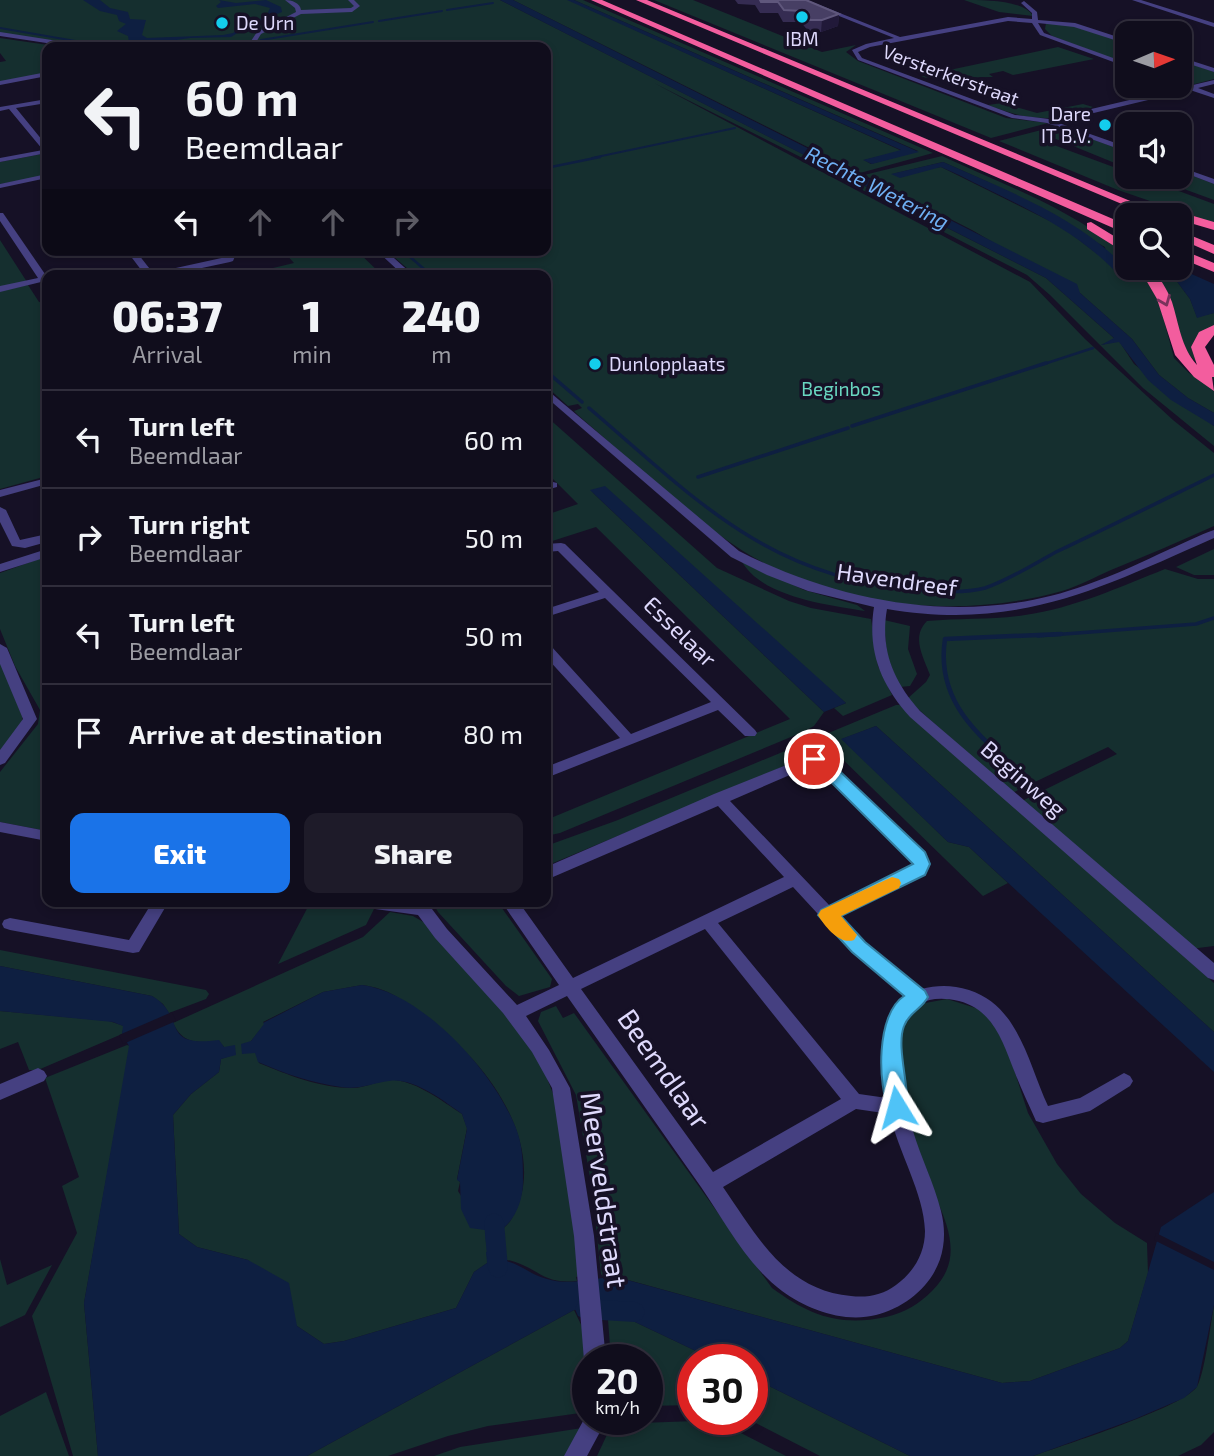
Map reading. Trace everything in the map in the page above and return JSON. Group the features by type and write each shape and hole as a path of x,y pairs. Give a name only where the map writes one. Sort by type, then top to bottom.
{"highway":[{"path":"594,0 1115,208"},
{"path":"610,0 962,147 1026,159 1143,203"},
{"path":"625,0 1115,215"},
{"path":"640,0 962,147 1115,224"},
{"path":"962,147 988,170 1094,227 1115,242"},
{"path":"1026,159 1130,203"},
{"path":"988,170 1115,225"},
{"path":"1192,220 1214,226"},
{"path":"1192,229 1214,239"},
{"path":"1192,240 1214,250"},
{"path":"1192,248 1214,258"},
{"path":"1192,258 1214,268"},
{"path":"1153,280 1164,295 1180,352 1200,376 1214,386"},
{"path":"1214,329 1204,335 1198,347 1205,365 1214,373"}],"street":[{"path":"288,0 300,12"},
{"path":"253,42 259,33 300,12 352,10 357,6 351,0"},
{"path":"802,0 899,38"},
{"path":"946,0 954,3"},
{"path":"1015,0 1024,3 1035,13 1038,21 1035,26 1042,34 1115,61"},
{"path":"1135,0 1214,25"},
{"name":"Versterkerstraat","path":"1115,38 1075,25 995,20 868,44 856,48 854,54 860,59 1014,117 1048,121 1115,146"},
{"path":"0,34 52,42"},
{"path":"1192,63 1214,71"},
{"path":"0,83 42,75"},
{"path":"1192,87 1214,82"},
{"path":"1192,87 1214,96"},
{"path":"1048,121 1145,98"},
{"path":"0,108 42,102"},
{"path":"11,107 42,145"},
{"path":"0,160 42,152"},
{"path":"1192,174 1214,182"},
{"path":"0,186 42,177"},
{"path":"0,215 42,276"},
{"path":"135,256 148,270"},
{"path":"176,270 230,259 231,256"},
{"path":"387,256 403,270"},
{"path":"0,289 42,283"},
{"name":"Havendreef","path":"551,396 734,553 788,579 833,594 881,604 971,610 1026,605 1072,594 1213,534"},
{"path":"0,494 42,482"},
{"path":"0,510 16,543 25,544 42,539"},
{"name":"Esselaar","path":"551,548 561,547 750,733"},
{"path":"0,568 42,555"},
{"path":"551,611 607,593"},
{"name":"Beginweg","path":"881,604 876,639 883,670 898,697 1214,973"},
{"path":"0,648 30,719 0,760"},
{"path":"551,654 629,740"},
{"path":"551,770 720,704"},
{"path":"551,872 814,759 824,765 919,856 922,864 919,871 827,915"},
{"path":"719,798 827,915 859,947 918,997 942,993 959,995 984,1005 997,1016 1007,1030 1043,1115 1083,1105 1124,1081"},
{"path":"0,827 42,835"},
{"path":"514,1014 794,879"},
{"path":"10,924 133,947 157,907"},
{"name":"Meerveldstraat","path":"420,907 437,930 514,1014 551,1067 561,1088 577,1178 589,1272 594,1344"},
{"name":"Beemdlaar","path":"513,907 771,1270 786,1284 824,1304 845,1308 886,1303 917,1282 934,1249 936,1231 933,1213 907,1145 897,1107 892,1066 893,1028 904,1006 918,997"},
{"path":"707,920 854,1101"},
{"path":"1195,957 1214,957"},
{"path":"0,1092 38,1076"},
{"path":"710,1184 854,1101 897,1107"},
{"path":"575,1456 587,1435"}],"green space":[{"name":"Beginbos","path":"0,0 500,0 846,176 840,177 654,83 1030,282 1085,339 1173,420 1214,453 1214,526 1068,589 1023,600 982,605 898,603 857,596 817,585 779,570 743,551 700,520 579,416 574,411 582,408 578,404 568,406 551,391 551,270 409,270 393,256 551,256 551,42 59,42 0,33"},
{"path":"513,0 569,0 902,151 864,160 871,164 918,151 574,0 583,0 933,153 860,173"},
{"path":"654,0 693,0 822,52 856,45 846,52 858,61 1006,118 1048,123 991,138"},
{"path":"964,0 1013,4 1033,16 999,12"},
{"path":"1046,23 1066,24 1115,39 1115,60 1052,36 1045,29"},
{"path":"0,38 42,44 42,74 0,82 0,62 6,61 0,53"},
{"path":"1058,47 1094,59 1013,75 1003,71 989,74 993,77 921,76"},
{"path":"1192,64 1214,72 1214,79 1192,84"},
{"path":"1002,103 1037,113 1083,104 1093,107 1066,116 1040,118 1015,114 988,105"},
{"path":"1057,126 1115,148 1115,163 1056,139 1043,141 1115,168 1115,189 999,141"},
{"path":"42,154 42,177 0,184 0,162"},
{"path":"942,156 1039,200 1086,226 1115,247 1115,280 1148,280 1153,287 1174,358 1189,373 1214,390 1214,413 1188,398 1159,375 1132,339 1080,293 972,230 864,175","holes":["943,162 988,182 1105,247 1108,262 1062,227 941,167 892,174"]},
{"path":"1192,176 1214,184 1214,200 1184,189 1192,189"},
{"path":"853,180 1046,278 1115,339 1101,345 1119,341 1134,364 1214,426 1214,446 1143,388 1027,275 847,182"},
{"path":"1116,189 1173,189 1214,204 1214,223 1192,215 1192,203 1156,203"},
{"path":"0,240 27,282 0,287"},
{"path":"288,256 362,256 377,270 265,270 294,263"},
{"path":"1158,280 1176,280 1190,299 1197,317 1214,313 1214,327 1201,335 1214,379 1188,354"},
{"path":"28,285 39,302 42,302 42,477 0,489 0,291"},
{"path":"551,420 717,568 789,601 811,608 871,619 878,666 892,695 843,716 834,708 846,703 591,491 824,712 814,726 803,732 551,835 551,818 790,719 596,527 551,541 551,513 578,504 551,477"},
{"path":"1214,549 1214,575 1194,575 1176,567"},
{"path":"42,558 42,830 0,822 0,772 38,724 40,710 15,666 0,629 0,573"},
{"path":"741,560 804,590 857,605 865,611 815,602 779,591 750,573"},
{"path":"1165,569 1198,579 1214,579 1214,946 1190,949 1022,801 1117,754 1108,747 1012,793 907,699 930,675 919,640 922,627 927,621 1001,618 1043,612 1096,596"},
{"path":"884,620 910,626 908,649 917,674 910,686 900,687 887,657"},
{"path":"0,661 23,724 0,753"},
{"path":"900,705 1214,983 1214,1032 876,726 842,739 948,842 969,847 1008,883 983,896 830,747 551,864 551,844 618,820"},
{"path":"308,907 375,907 366,925 278,964"},
{"path":"435,907 501,907 552,979 550,987 519,996 506,986"},
{"path":"390,912 413,916 425,923 524,1034 545,1073 557,1104 580,1276 576,1277 577,1281 558,1281 487,1252 487,1263 474,1272 456,1308 344,1341 324,1344 297,1326 248,1260 197,1247 179,1234 173,1115 191,1094 219,1072 221,1059 236,1054 219,1041 192,1041 181,1035 173,1023 363,937","holes":["362,985 374,987 404,1001 458,1045 475,1062 500,1096 518,1136 524,1178 512,1218 503,1228 495,1231 481,1228 458,1191 460,1182 457,1179 467,1128 462,1114 430,1093 404,1082 390,1080 352,1088 328,1086 259,1063 256,1053 251,1052 251,1041 265,1024 263,1022 323,992"]},
{"path":"0,950 206,990 209,994 206,999 169,1013 163,1004 152,996 0,966"},
{"path":"947,999 982,1010 1001,1029 1028,1113 1057,1164 1081,1194 1115,1223 1147,1243 1148,1273 1128,1341 1120,1348 1030,1381 1002,1383 610,1275 604,1278 601,1274 592,1190 576,1095 538,1021 541,1012 556,1006 563,1018 574,1013 772,1288 812,1312 839,1319 869,1320 893,1315 916,1304 932,1291 945,1275 950,1258 946,1223 913,1136 906,1104 901,1057 902,1022 920,1004"},
{"path":"0,1011 109,1021 124,1026 122,1034 38,1070 29,1070 18,1042 0,1049"},
{"path":"130,1046 84,1303 98,1456 73,1456 32,1316 77,1233 62,1186 79,1177 45,1078"},
{"path":"0,1259 7,1285 52,1265 25,1315 0,1327"},
{"path":"614,1305 616,1313 681,1344 677,1344 677,1405 663,1406 663,1344 610,1344 607,1306"},
{"path":"1214,1305 1214,1432 1201,1445 1178,1456 1033,1456 1145,1416 1196,1388 1204,1362"},
{"path":"574,1310 587,1337 587,1344 572,1344 572,1414 488,1426 388,1456 307,1456"},
{"path":"768,1385 910,1456 820,1456 768,1429"},
{"path":"46,1392 69,1456 0,1456 0,1416"},
{"path":"663,1422 677,1422 677,1435 745,1435 786,1456 597,1456 607,1435 663,1435"},
{"path":"572,1430 572,1435 578,1435 568,1456 434,1456 460,1447"}],"water":[{"path":"83,0 100,0 110,8 128,12 130,19 146,20 142,35 147,38 223,35 233,33 238,28 244,29 231,37 129,42 128,36 117,31 126,24 119,21 117,15 100,11"},
{"path":"219,0 236,3 266,0 281,7 282,12 247,26 238,25 266,17 270,8 255,4 218,8 216,6 221,2"},
{"name":"Rechte Wetering","path":"500,0 513,0 1077,284 1080,293 1132,339 1159,375 1188,398 1214,413 1214,426 1171,400 1148,380 1119,342 1101,345 1114,338 1046,278"},
{"path":"567,0 574,0 919,152 872,164 863,160 901,150"},
{"path":"943,162 1021,197 1072,225 1115,257 1115,272 1067,232 941,167 900,178 891,174"},
{"path":"1192,274 1214,284 1214,313 1197,318 1190,299 1176,280 1192,280"},
{"path":"605,486 846,703 824,712 590,490"},
{"path":"876,726 1214,1032 1214,1072 969,847 948,842 841,739"},
{"path":"0,966 152,996 163,1004 180,1035 200,1041 219,1040 224,1047 235,1045 236,1055 221,1059 219,1072 191,1094 173,1115 179,1234 197,1247 248,1260 289,1283 297,1326 324,1344 344,1341 456,1308 474,1272 487,1263 486,1252 499,1251 500,1260 547,1279 578,1281 609,1275 1002,1383 1030,1381 1120,1348 1128,1341 1161,1227 1214,1192 1214,1305 1197,1387 1184,1398 1135,1419 1033,1456 910,1456 768,1385 768,1344 681,1344 616,1313 614,1305 574,1310 307,1456 98,1456 84,1303 129,1046 122,1034 123,1026 113,1022 0,1011"},
{"path":"362,985 386,991 434,1021 477,1064 508,1112 521,1146 523,1189 513,1217 498,1232 498,1241 486,1243 485,1230 470,1228 461,1209 460,1182 457,1180 467,1129 462,1114 428,1091 408,1083 389,1081 354,1088 330,1085 299,1078 258,1062 255,1053 242,1054 241,1044 251,1041 263,1023 323,992"}],"pier":[{"path":"172,1012 176,1021 123,1044 119,1035"},
{"path":"1156,1233 1214,1262 1214,1270 1154,1240"}],"building":[{"path":"760,0 806,0 839,14 822,20 809,20 802,11 784,10 778,2"}],"waterway":[{"path":"447,10 493,3"},
{"path":"379,21 442,11"},
{"path":"261,40 373,22"},
{"path":"0,28 81,42"},
{"path":"592,158 735,128"},
{"path":"551,167 600,157"},
{"path":"409,256 425,270"},
{"path":"1041,365 1093,348"},
{"path":"852,426 1046,363"},
{"path":"551,375 582,402"},
{"path":"589,408 698,501 773,550 814,568 860,581 911,589 958,591 994,585 1214,475"},
{"path":"698,477 848,428"},
{"path":"1038,636 1196,624 1214,618"},
{"path":"1027,777 994,749 965,718 947,683 945,639 1061,634"},
{"path":"494,1222 498,1268"},
{"path":"585,1309 635,1312"}],"slow traffic":[{"path":"847,935 827,915 892,883"}],"place":[{"name":"IBM","path":"802,17"},
{"name":"De Urn","path":"222,23"},
{"name":"Dare IT B.V.","path":"1105,125"},
{"name":"Dunlopplaats","path":"595,364"}],"route":[{"path":"814,759 824,765 919,856 922,864 919,871 827,915 859,947 918,997 898,1013 893,1028 891,1059 897,1107"}]}
